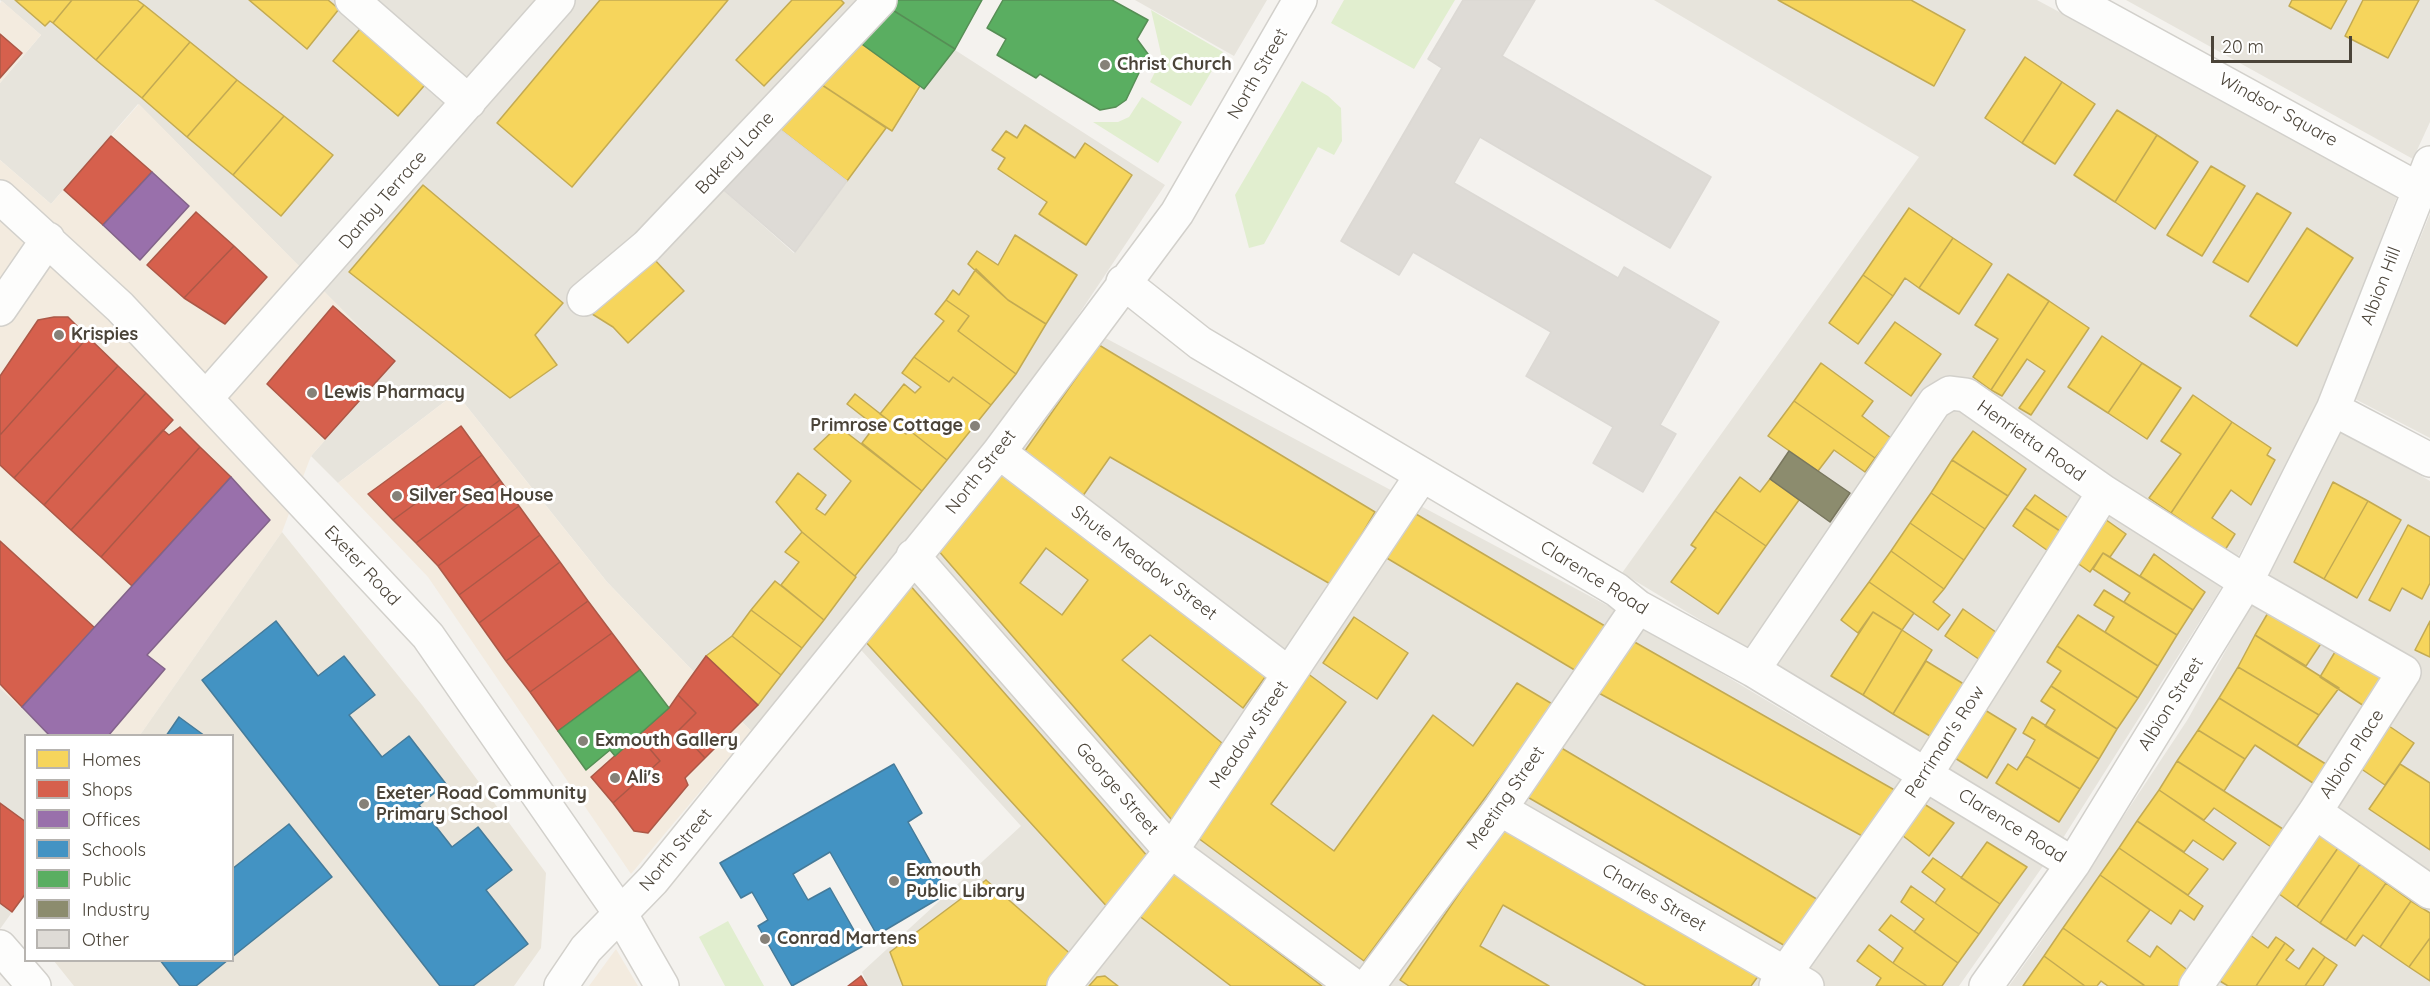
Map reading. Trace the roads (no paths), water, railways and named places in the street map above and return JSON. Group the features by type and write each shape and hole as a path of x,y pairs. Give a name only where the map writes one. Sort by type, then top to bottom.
{"street":[{"path":"352,0 469,102"},
{"name":"Danby Terrace","path":"206,398 558,0"},
{"name":"Bakery Lane","path":"584,299 647,246 880,0"},
{"name":"North Street","path":"561,986 586,949 653,880 999,452 1123,282 1177,213 1300,0"},
{"name":"Windsor Square","path":"2073,0 2424,176"},
{"name":"Albion Hill","path":"2333,409 2424,176"},
{"name":"Exeter Road","path":"0,197 120,308 428,636 620,913 662,986"},
{"path":"0,309 48,239"},
{"name":"Clarence Road","path":"1123,282 1200,343 1617,590 1638,607 1753,670 2073,864"},
{"name":"Henrietta Road","path":"1753,670 1935,402 1950,393 1965,394 2104,492 2246,582"},
{"path":"2333,409 2430,460"},
{"name":"Albion Street","path":"1986,986 2073,864 2246,582 2333,409"},
{"name":"Shute Meadow Street","path":"999,452 1289,674"},
{"name":"Meadow Street","path":"1064,986 1171,851 1422,475"},
{"name":"Perriman's Row","path":"1790,982 1926,774 2104,492"},
{"name":"George Street","path":"913,556 1171,851 1354,986"},
{"name":"Albion Place","path":"2196,986 2315,812 2404,672 2246,582"},
{"name":"Meeting Street","path":"1368,986 1500,810 1638,607"},
{"name":"Charles Street","path":"1500,810 1790,982"},
{"path":"2315,812 2430,892"},
{"path":"0,947 34,986"}],"place":[{"name":"Christ Church","path":"1105,65"},
{"name":"Krispies","path":"59,335"},
{"name":"Lewis Pharmacy","path":"312,393"},
{"name":"Primrose Cottage","path":"975,426"},
{"name":"Silver Sea House","path":"397,496"},
{"name":"Exmouth Gallery","path":"583,741"},
{"name":"Ali's","path":"615,778"},
{"name":"Exeter Road Community Primary School","path":"364,804"},
{"name":"Exmouth Public Library","path":"894,881"},
{"name":"Conrad Martens","path":"765,939"}]}
